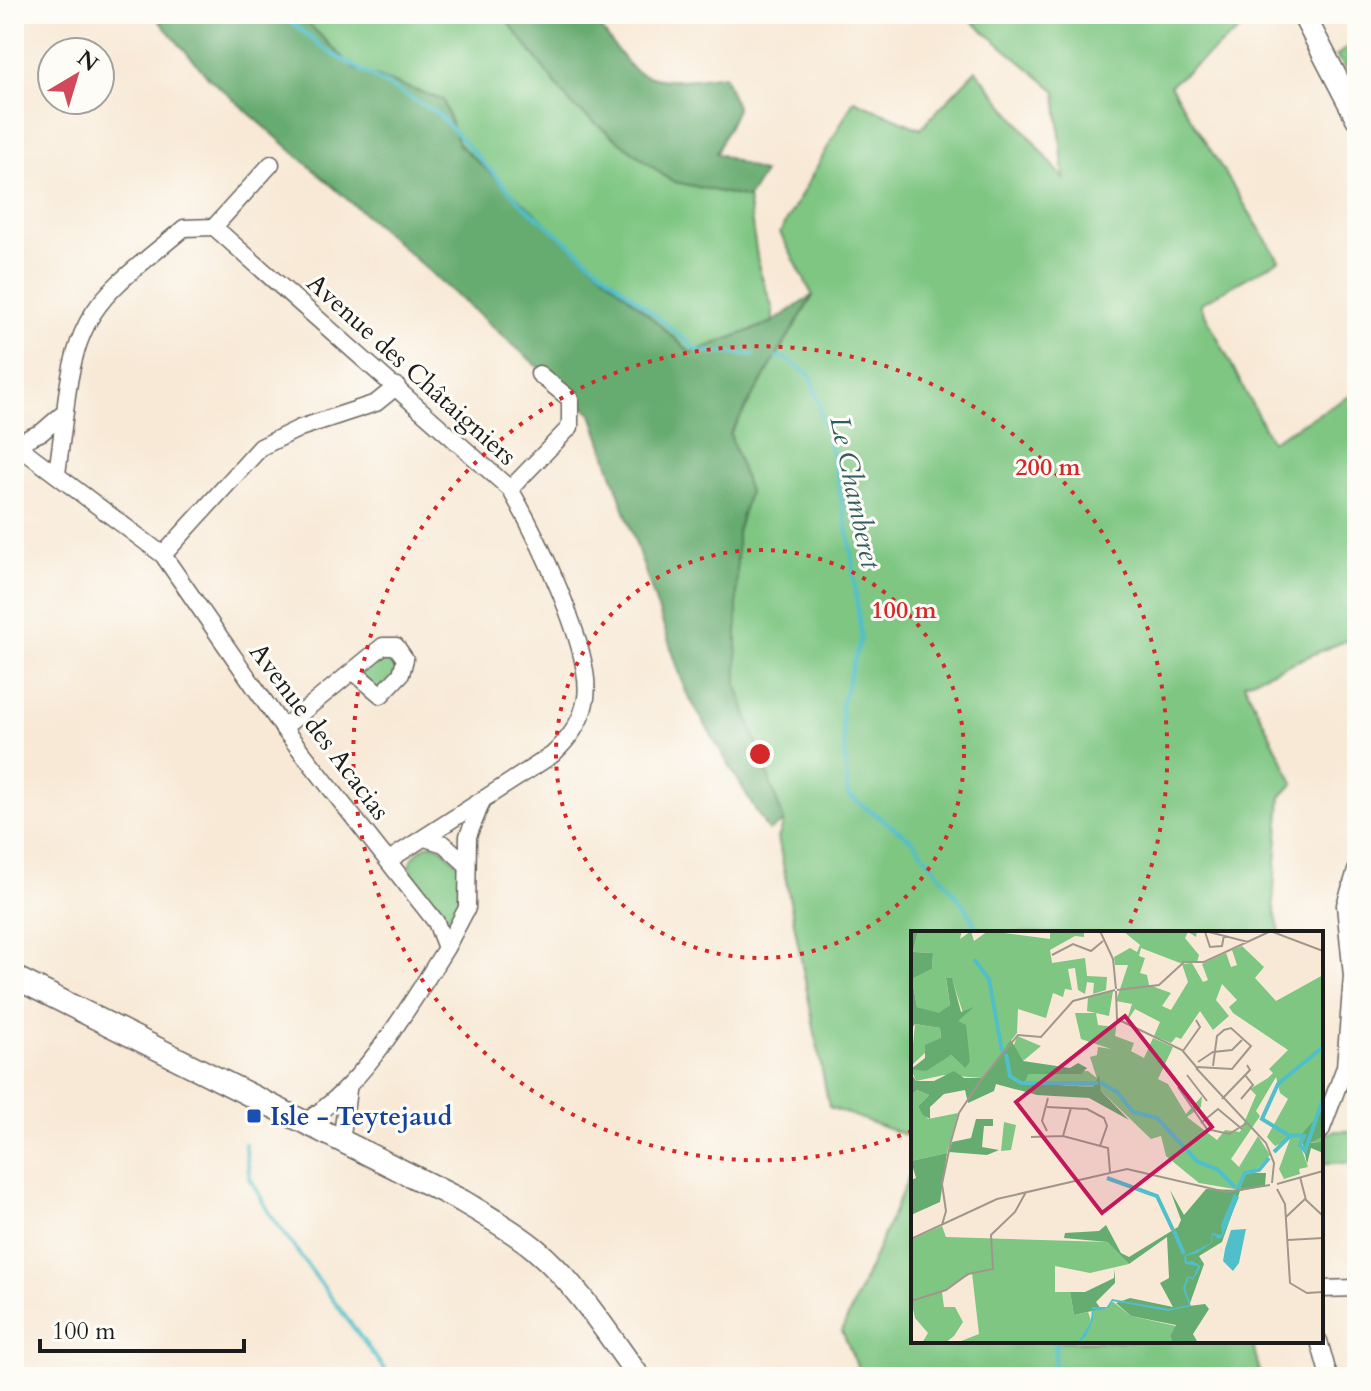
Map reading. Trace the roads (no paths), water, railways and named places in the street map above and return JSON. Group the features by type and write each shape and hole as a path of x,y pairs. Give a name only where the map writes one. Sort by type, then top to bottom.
{"main road":[{"path":"1303,14 1357,118"},
{"path":"14,977 462,1201 535,1249 581,1297 639,1377"}],"street":[{"path":"57,474 69,370 82,329 93,309 184,228 214,227 271,164"},
{"name":"Avenue des Châtaigniers","path":"214,227 510,489 529,523 585,661 586,696 579,723 565,743 389,860"},
{"path":"510,489 570,427 570,399 539,374"},
{"path":"163,555 261,447 300,428 376,403 397,386"},
{"path":"14,444 42,432 65,412"},
{"name":"Avenue des Acacias","path":"14,444 163,555 283,728 436,922 446,948"},
{"path":"283,728 354,672"},
{"path":"303,1123 348,1090 446,948 467,908 468,836 482,801"},
{"path":"425,838 444,844 466,864"},
{"path":"1323,1126 1345,1067 1352,976 1345,905 1357,868"},
{"path":"341,1142 348,1090"},
{"path":"1323,1289 1357,1288"},
{"path":"1320,1343 1329,1377"}],"waterway":[{"name":"Le Chamberet","path":"280,14 329,52 437,113 522,204 698,351 754,355"},
{"name":"Le Chamberet","path":"777,357 785,358 811,376 831,449 850,542 861,637 841,706 848,795 913,841 967,909 978,931"},
{"path":"245,1144 250,1178 271,1216 390,1377"},
{"name":"Le Chamberet","path":"1053,1377 1056,1343"}],"place":[{"name":"Isle - Teytejaud","path":"254,1116"}]}
